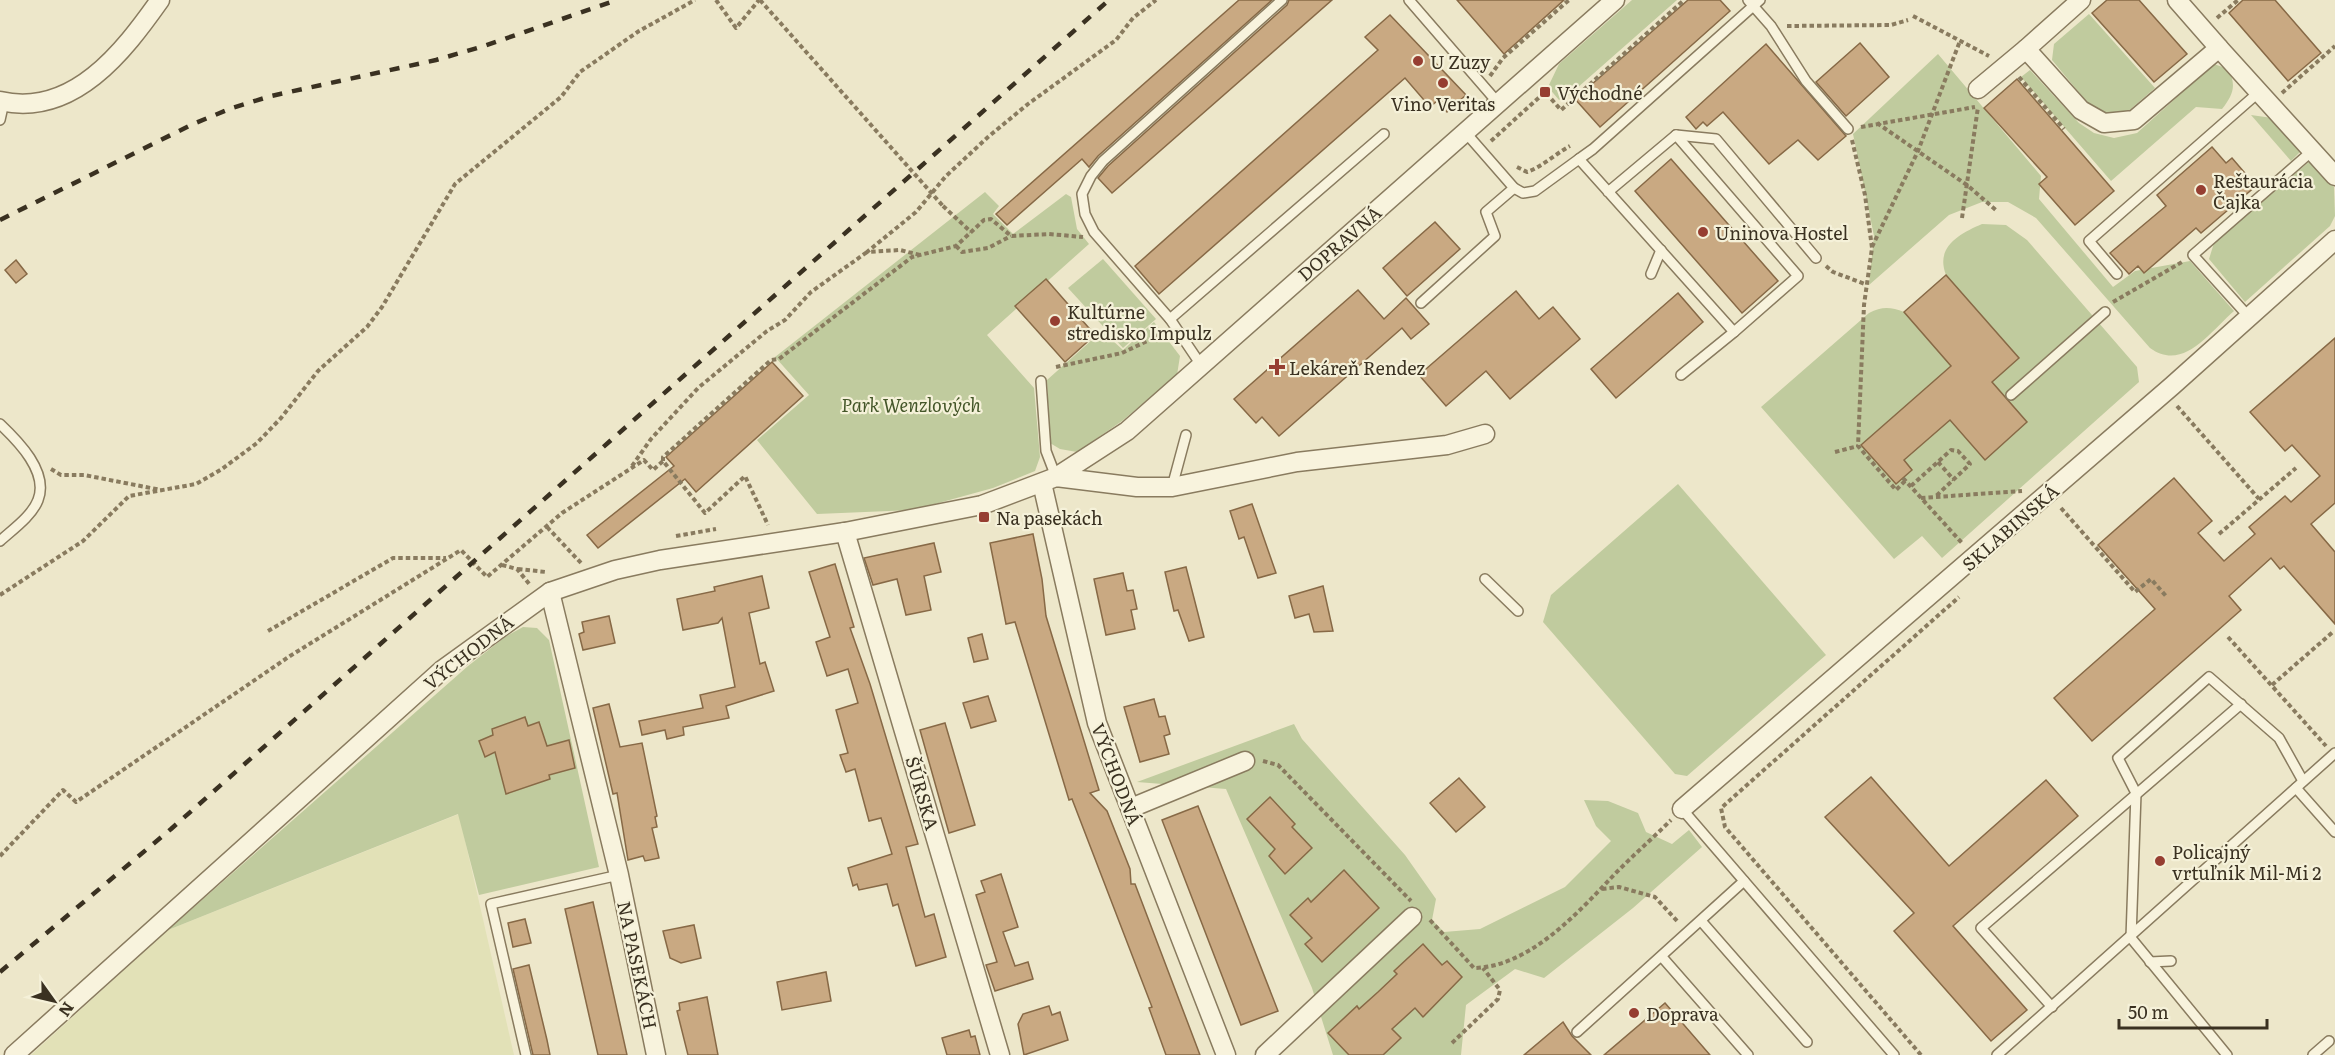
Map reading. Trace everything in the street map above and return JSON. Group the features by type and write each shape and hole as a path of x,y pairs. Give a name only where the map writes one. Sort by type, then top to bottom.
{"street":[{"path":"2,101 32,102 69,93 98,75 128,46 160,0"},
{"name":"DOPRAVNÁ","path":"1049,480 1127,431 1615,0"},
{"path":"1980,99 2026,49 2081,0"},
{"path":"2177,0 2335,176"},
{"path":"2026,49 2081,110 2104,123 2134,120 2219,48"},
{"name":"SKLABINSKÁ","path":"1682,809 2335,240"},
{"name":"VÝCHODNÁ","path":"14,1055 442,670 545,595 615,570 660,560 845,532 982,505 1049,480 1137,487 1172,487 1297,462 1447,445 1485,434"},
{"name":"VÝCHODNÁ","path":"1049,480 1096,723 1226,1055"},
{"name":"ŠÚRSKA","path":"845,532 1000,1055"},
{"name":"NA PASEKÁCH","path":"545,595 619,875 657,1055"},
{"path":"1131,808 1245,761"},
{"path":"1265,1055 1416,914"}],"lane":[{"path":"1201,366 1170,319 1094,232 1085,214 1082,194 1091,176 1103,161 1282,0"},
{"path":"1409,0 1499,104"},
{"path":"1466,133 1514,188 1523,193 1535,191 1599,144 1754,2 1806,81 1848,129"},
{"path":"2117,274 2089,241 2259,92"},
{"path":"0,120 2,101"},
{"path":"1170,319 1384,134"},
{"path":"1676,135 1798,276 1681,375"},
{"path":"1608,192 1676,135 1716,139 1816,258"},
{"path":"2249,317 2193,255 2312,151"},
{"path":"1579,159 1734,332"},
{"path":"1421,303 1495,237 1486,213 1514,188"},
{"path":"1651,274 1661,250"},
{"path":"2011,395 2105,312"},
{"path":"1041,381 1049,480"},
{"path":"0,424 30,456 40,486 39,500 25,518 0,541"},
{"path":"1172,487 1186,435"},
{"path":"1485,579 1518,611"},
{"path":"2228,1055 2131,938 2136,793 2118,758 2209,677 2279,738 2300,784 2335,832"},
{"path":"2052,1007 1981,928 2241,704"},
{"path":"1997,1055 2131,938 2334,754"},
{"path":"1682,809 1894,1055"},
{"name":"NA PASEKÁCH","path":"526,1055 491,904 619,875"},
{"path":"1578,1032 1702,922 1744,881"},
{"path":"1702,922 1807,1042"},
{"path":"1662,957 1748,1055"},
{"path":"2150,962 2172,961"},
{"path":"2313,1055 2329,1041"}],"path":[{"path":"0,595 83,541 129,496 196,484 222,469 257,443 318,371 367,327 382,307 455,184 561,98 580,72 639,31 695,0"},
{"path":"716,0 736,28 760,0 943,206 971,232"},
{"path":"631,469 651,439 698,388 767,331 785,320 811,292 867,252 916,212 946,176 988,137 1028,104 1116,40 1133,18 1156,0"},
{"path":"1484,86 1503,58 1569,0"},
{"path":"1488,144 1545,92 1561,110 1684,0"},
{"path":"2214,20 2238,0"},
{"path":"1771,26 1891,25 1908,20"},
{"path":"1960,41 1918,152 1872,248 1865,284 1858,446 1896,490 1904,479 1962,544"},
{"path":"2281,94 2335,46"},
{"path":"1872,248 1863,185 1848,129 1934,114 1980,99 1962,218"},
{"path":"1877,123 1967,185 1997,211"},
{"path":"1512,161 1518,168 1527,172 1591,136 1599,144"},
{"path":"1492,140 1499,147"},
{"path":"0,856 63,790 76,802 290,656 447,558 461,550 487,577 562,513 644,460 653,470 663,461 663,457 771,360 779,359 912,257 956,246 984,220 991,219 1011,236"},
{"path":"956,246 962,252 988,248 1011,236 1049,234 1084,237 1094,232"},
{"path":"867,252 900,249 921,255"},
{"path":"2112,303 2193,255"},
{"path":"1816,258 1833,272 1865,284"},
{"path":"1056,367 1122,353 1175,328"},
{"path":"2168,414 2186,398"},
{"path":"2177,406 2259,499"},
{"path":"1835,452 1858,446"},
{"path":"1911,486 1951,450 1958,451 1970,464 1935,496"},
{"path":"30,456 61,475 84,475 164,491"},
{"path":"663,461 705,513 746,476 768,522 768,543"},
{"path":"1938,462 1954,480"},
{"path":"2219,534 2296,468"},
{"path":"1920,498 2023,491"},
{"path":"2052,516 2070,500"},
{"path":"2061,508 2135,592 2151,579 2166,596"},
{"path":"547,526 580,562 587,579"},
{"path":"676,536 716,530"},
{"path":"268,631 393,558 447,558"},
{"path":"571,565 580,562"},
{"path":"501,565 543,573 552,570"},
{"path":"517,569 545,595"},
{"path":"1921,1055 1725,827 1721,808 1964,593"},
{"path":"2272,685 2334,631"},
{"path":"2228,637 2334,754"},
{"path":"1245,761 1264,761 1278,765 1416,914 1474,968 1507,962 1569,919 1682,809"},
{"path":"1602,889 1619,887 1655,897 1688,933"},
{"path":"1452,1043 1498,999 1500,990 1494,979 1483,968"}],"green space":[{"path":"1632,0 1677,0 1568,96 1566,94 1559,100 1548,87 1559,64"},
{"path":"2089,14 2155,88 2126,113 2103,113 2091,107 2052,60 2054,44"},
{"path":"1938,54 2041,176 2039,199 2113,287 2135,271 2190,261 2234,311 2195,347 2184,353 2162,354 2150,348 2036,218 2008,202 1982,202 1949,215 1869,285 1874,236 1853,134"},
{"path":"2214,64 2228,69 2233,85 2229,99 2222,109 2196,107 2111,181 2021,77 2030,70 2079,123 2094,133 2114,138 2137,133"},
{"path":"2251,115 2272,118 2301,151 2291,161"},
{"path":"2310,161 2334,187 2335,216 2330,226 2245,302 2209,259 2214,243"},
{"name":"Park Wenzlových","path":"985,192 999,206 993,214 1013,234 1066,194 1071,197 1077,229 1089,244 987,335 1034,388 1040,457 1035,471 993,488 913,510 817,514 757,440 809,395 775,357"},
{"path":"1982,224 2006,225 2027,240 2137,367 2139,382 1942,558 1922,536 1894,559 1761,407 1869,313 1886,308 1904,312 1946,275 1943,265 1944,257 1951,243 1965,232"},
{"path":"1103,259 1156,319 1123,348 1068,288"},
{"path":"1154,322 1180,356 1177,375 1122,421 1077,452 1060,449 1050,443 1047,380 1102,331 1123,350"},
{"path":"1678,484 1826,655 1687,776 1675,774 1543,622 1551,595"},
{"path":"523,627 537,628 549,640 599,867 479,895 458,814 168,930 468,666 505,637"},
{"path":"1294,724 1302,739 1405,855 1436,899 1432,920 1444,932 1480,929 1565,887 1611,841 1596,826 1584,800 1608,801 1638,813 1646,832 1672,844 1689,830 1702,847 1633,908 1544,978 1515,969 1466,1005 1461,1055 1333,1055 1312,988 1226,789 1137,782"},
{"path":"459,814 514,1055 31,1055 168,930"}],"building":[{"path":"1239,0 1272,0 1098,156 1089,167 1082,159 1007,225 996,214"},
{"path":"1289,0 1332,0 1112,193 1098,178 1108,166 1287,5"},
{"path":"1457,0 1564,0 1504,54"},
{"path":"1688,0 1720,0 1730,11 1600,127 1575,99"},
{"path":"2107,0 2139,0 2187,54 2154,82 2092,13"},
{"path":"2243,0 2275,0 2321,53 2288,81 2229,13"},
{"path":"1390,15 1466,95 1447,112 1437,101 1430,107 1405,78 1159,294 1135,266 1378,50 1365,37"},
{"path":"1860,43 1889,77 1846,116 1816,82"},
{"path":"1766,44 1846,136 1818,160 1798,140 1769,164 1723,112 1707,126 1703,122 1696,129 1686,117"},
{"path":"2017,79 2114,191 2075,225 2039,184 2047,177 1984,108"},
{"path":"2212,147 2226,163 2232,158 2256,186 2201,233 2196,228 2144,273 2138,266 2129,274 2110,253 2166,206 2157,195"},
{"name":"Uninova Hostel","path":"1671,159 1778,281 1742,313 1635,191"},
{"path":"1435,222 1460,249 1407,296 1383,268"},
{"path":"16,260 27,274 16,283 5,270"},
{"path":"1946,275 2019,358 1992,382 2027,422 1985,460 1950,420 1904,460 1912,470 1896,484 1861,445 1951,366 1904,312"},
{"name":"Kultúrne stredisko Impulz","path":"1046,279 1095,335 1065,362 1015,306"},
{"path":"1358,290 1384,319 1406,298 1429,324 1411,339 1402,328 1279,436 1262,417 1256,423 1234,399"},
{"path":"1516,291 1539,319 1553,307 1580,339 1510,399 1486,371 1446,406 1419,375"},
{"path":"1678,293 1703,322 1616,398 1591,369"},
{"path":"2335,338 2335,503 2311,524 2335,552 2335,624 2284,566 2280,569 2271,558 2229,596 2241,610 2092,741 2054,698 2155,609 2098,545 2174,478 2212,521 2198,533 2224,561 2255,534 2249,527 2285,496 2291,502 2320,476 2292,445 2285,451 2250,412"},
{"path":"772,362 803,396 696,492 685,479 598,548 587,535 674,466 666,457"},
{"path":"1252,504 1276,573 1258,578 1244,537 1239,539 1230,511"},
{"path":"1033,534 1042,579 1046,616 1099,790 1090,793 1107,811 1130,869 1131,884 1135,884 1200,1055 1166,1055 1149,1008 1152,1007 1072,799 1069,800 1015,622 1006,624 990,543"},
{"path":"934,543 941,572 924,576 931,610 906,615 897,579 873,585 864,558"},
{"path":"835,564 854,627 850,628 870,684 918,844 906,847 925,917 934,914 946,957 916,966 898,904 893,906 887,884 859,890 857,884 853,886 848,868 892,854 881,818 869,821 855,769 846,772 840,755 848,753 836,710 858,703 848,669 827,676 816,642 830,637 809,572"},
{"path":"1186,567 1204,637 1189,641 1178,610 1174,611 1165,572"},
{"path":"1123,573 1127,591 1133,590 1137,609 1131,610 1135,629 1106,635 1094,579"},
{"path":"762,576 769,608 749,613 760,664 765,662 774,691 726,706 729,718 683,727 684,735 667,739 665,730 642,735 639,721 703,708 700,695 735,687 722,618 718,623 683,630 677,599 715,591 714,587"},
{"path":"1323,586 1333,631 1314,632 1309,614 1295,618 1289,596"},
{"path":"609,616 615,643 583,650 579,634 584,632 582,622"},
{"path":"982,634 988,659 974,662 968,638"},
{"path":"988,696 996,721 971,728 963,703"},
{"path":"1154,699 1159,717 1165,716 1170,734 1164,736 1169,754 1140,762 1124,707"},
{"path":"609,704 620,747 642,743 657,816 655,817 657,827 652,828 659,858 645,861 643,856 628,860 617,793 613,794 593,708"},
{"path":"525,717 528,726 539,722 547,746 569,740 575,768 549,775 550,779 506,794 495,752 485,757 479,741 493,735 492,729"},
{"path":"945,723 975,825 949,833 920,730"},
{"path":"1871,777 1949,866 2046,780 2078,816 1953,926 2027,1010 1991,1041 1894,931 1914,913 1825,817"},
{"path":"1459,778 1485,807 1456,832 1430,803"},
{"path":"1270,797 1295,824 1292,827 1312,848 1285,874 1269,856 1275,849 1247,819"},
{"path":"1198,806 1278,1011 1241,1025 1162,820"},
{"path":"1344,870 1379,908 1322,962 1305,944 1312,938 1290,915 1308,898 1311,902"},
{"path":"1001,874 1018,927 1003,932 1015,966 1028,962 1033,979 995,991 986,965 997,962 976,895 985,892 981,881"},
{"path":"593,902 627,1055 598,1055 565,909"},
{"path":"525,919 531,943 513,947 508,923"},
{"path":"694,925 701,958 681,963 670,958 663,931"},
{"path":"1423,944 1442,965 1447,961 1462,977 1423,1017 1415,1008 1392,1029 1401,1038 1383,1055 1349,1055 1328,1033 1357,1006 1359,1009 1378,992 1397,974 1394,971"},
{"path":"529,965 550,1055 533,1055 513,969"},
{"path":"826,972 831,1001 782,1010 777,982"},
{"path":"707,997 718,1055 688,1055 677,1011 680,1010 679,1003"},
{"path":"1665,1003 1710,1055 1604,1055"},
{"path":"1049,1006 1052,1015 1060,1012 1068,1040 1024,1055 1018,1024 1023,1014"},
{"path":"1563,1022 1572,1036 1591,1055 1524,1055"},
{"path":"969,1030 971,1037 975,1036 980,1055 947,1055 942,1038"}],"railway":[{"path":"0,220 193,124 232,108 271,96 436,60 484,46 617,0"},
{"path":"0,972 171,829 1109,0"}],"place":[{"name":"U Zuzy","path":"1418,61"},
{"name":"Vino Veritas","path":"1443,83"},
{"name":"Východné","path":"1545,92"},
{"name":"Reštaurácia Čajka","path":"2201,190"},
{"name":"Uninova Hostel","path":"1703,232"},
{"name":"Kultúrne stredisko Impulz","path":"1055,321"},
{"name":"Lekáreň Rendez","path":"1277,367"},
{"name":"Na pasekách","path":"984,517"},
{"name":"Policajný vrtuľník Mil-Mi 2","path":"2160,861"},
{"name":"Doprava","path":"1634,1013"}]}
